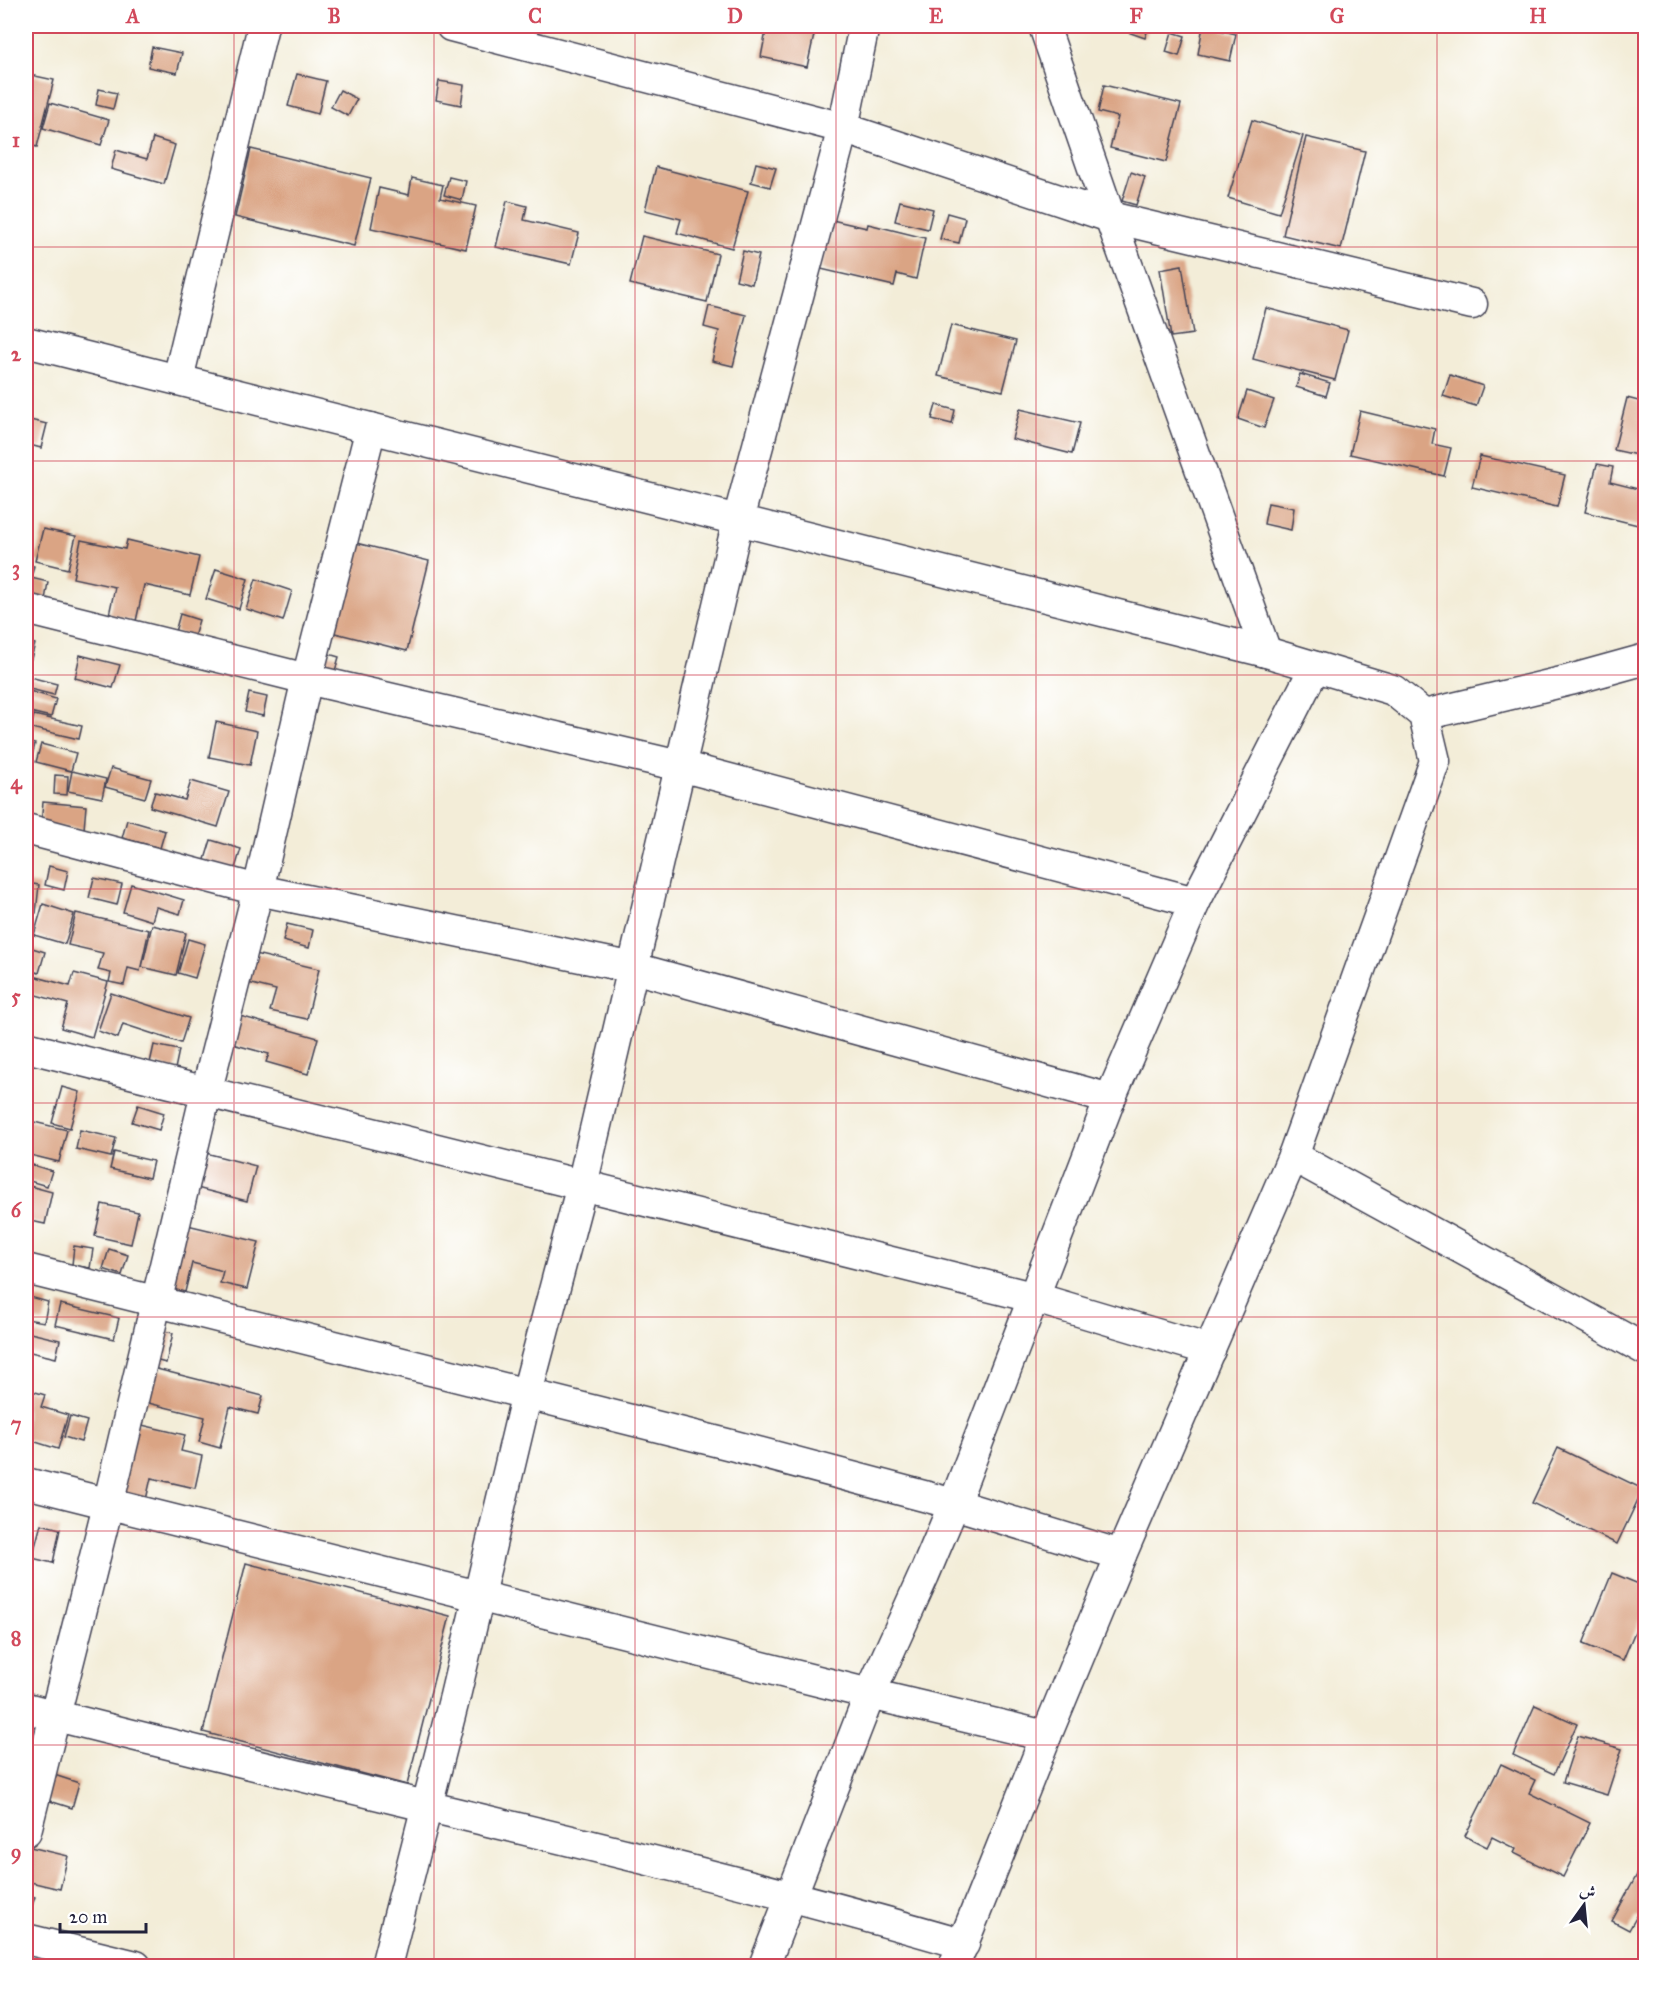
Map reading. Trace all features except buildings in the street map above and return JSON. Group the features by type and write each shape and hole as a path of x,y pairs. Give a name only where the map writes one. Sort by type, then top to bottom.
{"street":[{"path":"178,380 263,26"},
{"path":"451,26 843,128 1110,217 1472,304"},
{"path":"386,1966 428,1806 527,1393 582,1185 738,520 843,128 864,26"},
{"path":"1044,26 1266,652"},
{"path":"26,342 1315,666 1393,690 1424,716 1435,761 1293,1156 1121,1555 959,1955 879,1920 40,1711"},
{"path":"26,1831 40,1711 108,1505 307,679 371,428"},
{"path":"26,609 307,679 680,766 1195,902"},
{"path":"1424,716 1646,659"},
{"path":"764,1966 870,1694 954,1504 1110,1099 1195,902 1315,666"},
{"path":"26,829 258,890 634,968 1110,1099"},
{"path":"26,1047 206,1094 1032,1297 1210,1350"},
{"path":"1293,1156 1646,1350"},
{"path":"26,1269 527,1393 954,1504 1121,1555"},
{"path":"26,1483 1046,1736"},
{"path":"26,1939 136,1966"}]}
